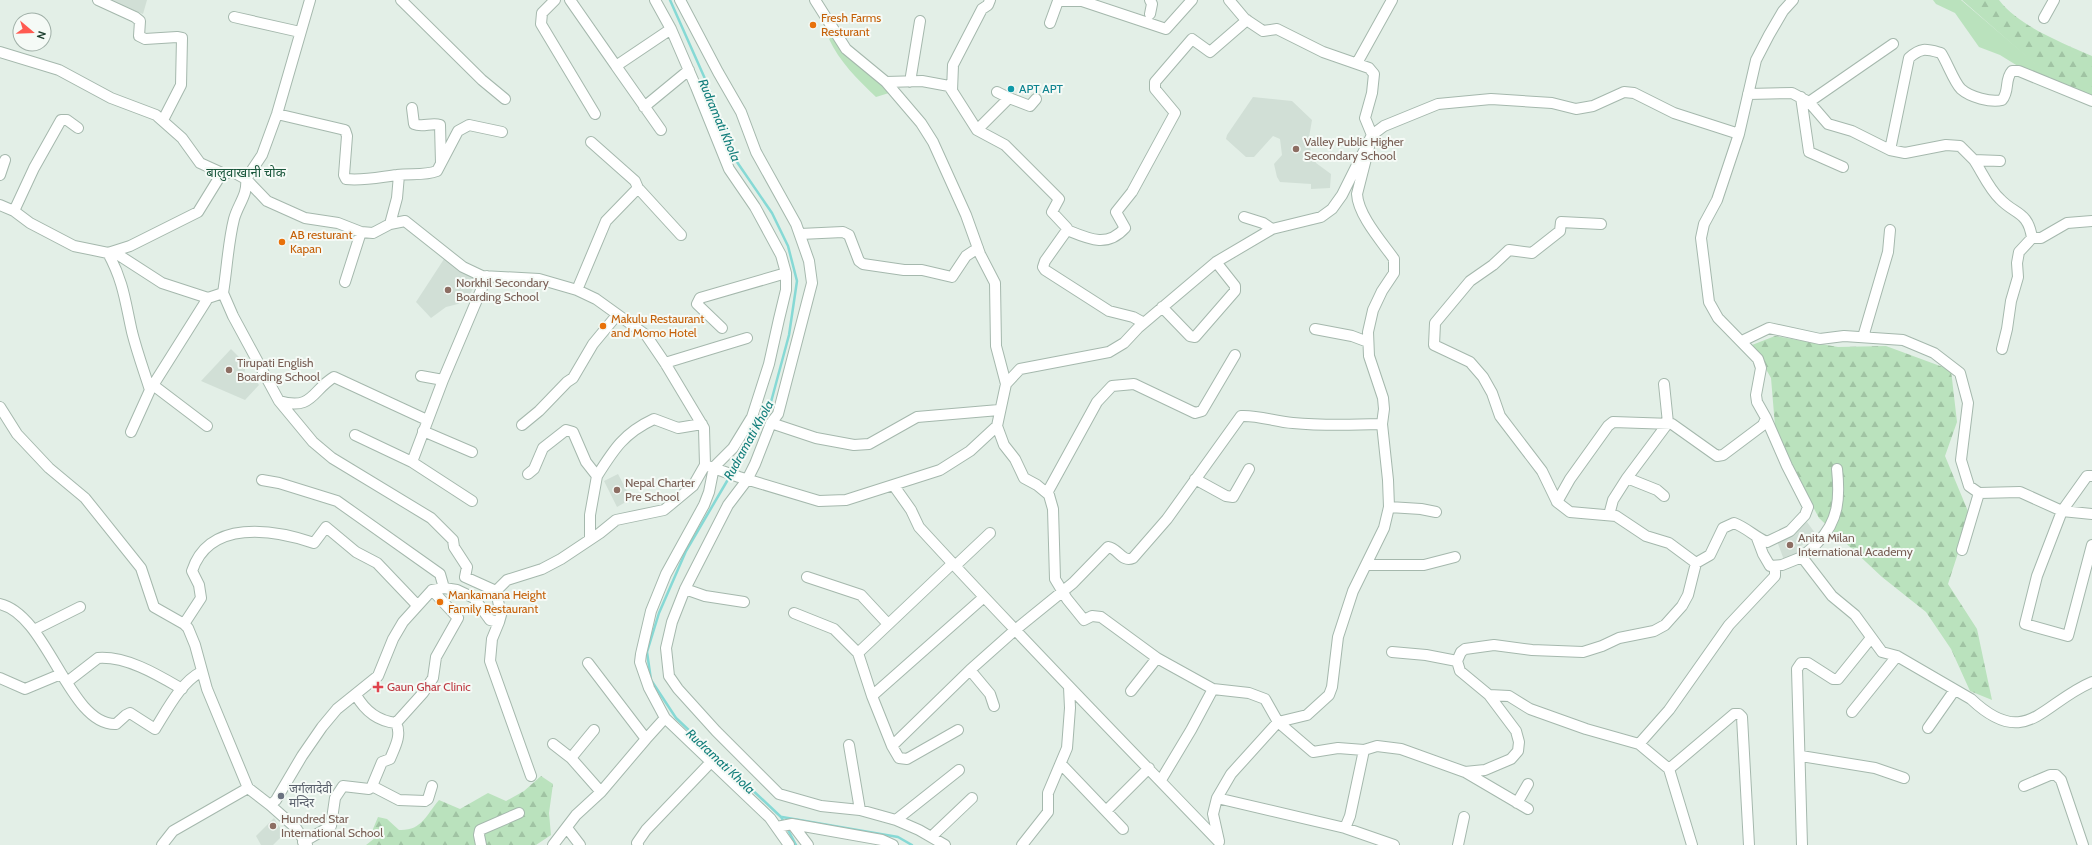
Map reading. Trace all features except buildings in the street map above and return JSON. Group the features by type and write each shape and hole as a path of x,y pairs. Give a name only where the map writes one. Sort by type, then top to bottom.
{"street":[{"path":"98,0 135,17 140,21 139,36 145,40 177,37 182,38 181,86 163,120"},
{"path":"310,0 276,114 262,155 246,179 247,190 234,218 223,293 233,316 279,401 313,442 332,458 431,518 453,540 454,546 467,567 465,578 496,591"},
{"path":"401,0 482,80 505,98"},
{"path":"555,0 542,13 541,24 595,114"},
{"path":"570,0 661,130"},
{"path":"496,591 507,580 542,569 561,559 590,538 600,533 616,520 664,510 693,486 733,448 752,417 768,364 786,290 786,273 781,255 729,169 689,70 671,29 655,0"},
{"path":"680,0 741,112 756,152 796,224 809,262 812,283 778,414 771,423 755,464 743,479 728,505 685,589 672,622 666,648 669,676 678,689 716,731 779,794 821,806 860,810 896,820 932,836 945,845"},
{"path":"815,0 846,49 886,82 921,123 933,142 966,215 978,248 995,283 996,346 1006,384"},
{"path":"952,91 953,65 982,9 988,5 990,0"},
{"path":"1050,23 1058,0 1082,1 1166,29 1192,0"},
{"path":"1150,0 1152,4 1150,14"},
{"path":"1220,843 1213,814 1217,798 1231,774 1278,722 1308,714 1329,695 1338,637 1353,591 1384,528 1389,507 1388,480 1382,424 1383,398 1369,356 1368,342 1373,310 1382,291 1394,273 1395,265 1394,259 1364,214 1357,194 1372,135 1365,118 1372,93 1374,74 1369,68 1323,52 1277,28 1263,31 1247,20 1229,0"},
{"path":"1357,64 1392,0"},
{"path":"1466,772 1485,770 1511,759 1518,751 1519,742 1516,732 1489,695 1460,671 1456,661 1460,652 1465,649 1494,645 1532,650 1583,652 1602,646 1619,638 1654,631 1665,625 1682,606 1688,595 1696,563 1710,555 1723,528 1734,523 1744,527 1757,538 1767,542 1790,531 1805,515 1808,507 1786,466 1766,418 1757,402 1756,395 1761,368 1754,353 1718,318 1709,302 1701,238 1704,224 1718,200 1739,134 1756,60 1772,29 1792,0"},
{"path":"2044,18 2054,0"},
{"path":"234,17 300,32"},
{"path":"886,82 910,82 949,86 977,130 1005,145 1059,200 1052,212 1067,228 1067,230 1090,240 1106,240 1117,237 1125,228 1116,212 1132,192 1175,113 1155,89 1155,82 1192,38 1210,52 1247,20"},
{"path":"910,82 920,21"},
{"path":"616,66 671,29"},
{"path":"1805,100 1893,44"},
{"path":"1890,150 1909,58 1917,51 1926,49 1941,53 1961,89 1991,102 2002,100 2006,96 2008,76 2012,71 2019,71 2092,102"},
{"path":"0,52 59,70 111,98 156,115 182,138 200,163 222,173 236,173 246,179 267,201 305,218 338,223 361,232 373,233 390,224 406,221 463,267 487,276 540,279 577,290 596,299 646,335 666,363 702,424 713,467 709,492 704,505 666,574 651,611 641,654 643,673 665,718 770,818 777,826 788,845"},
{"path":"644,107 689,70"},
{"path":"997,92 1030,106 1036,99"},
{"path":"1528,809 1466,772 1401,749 1377,746 1364,750 1338,748 1312,752 1278,722 1265,699 1249,693 1213,688 1158,658 1101,618 1092,616 1084,620 1054,579 1053,509 1048,493 1024,478 1015,459 1004,445 997,426 999,410 1006,384 1020,369 1109,352 1124,343 1144,323 1216,262 1272,228 1321,217 1332,209 1342,195 1372,135 1384,126 1438,104 1491,99 1552,104 1576,109 1593,106 1624,92 1634,93 1674,113 1739,134"},
{"path":"1748,94 1792,93 1805,100 1828,124 1852,131 1890,150 1904,153 1946,145 1960,146 1974,160 2000,199 2023,215 2028,222 2032,238"},
{"path":"977,130 1009,98"},
{"path":"1805,100 1809,152 1843,167"},
{"path":"412,108 414,124 420,126 440,125 441,165"},
{"path":"276,114 345,130 347,136 344,175 346,179 355,180 399,175 428,174 437,171 458,131 462,128 469,125 502,132"},
{"path":"14,211 34,168 61,120 68,120 78,128"},
{"path":"591,142 635,181 638,188 681,235"},
{"path":"0,175 5,160"},
{"path":"1974,160 2000,161"},
{"path":"111,253 198,212 222,173"},
{"path":"390,224 397,198 399,175"},
{"path":"577,290 606,221 638,188"},
{"path":"0,205 14,211 30,223 74,246 111,253 162,283 208,298 223,293"},
{"path":"1244,217 1263,223 1272,228"},
{"path":"2002,349 2011,301 2018,277 2017,263 2019,252 2032,238 2041,238 2067,223 2092,221"},
{"path":"1601,224 1561,222 1560,231 1532,253 1509,250 1493,265 1470,281 1435,323 1434,345 1470,362 1483,377 1492,393 1500,416 1542,471 1557,502 1570,512 1616,516 1646,536 1669,543 1696,563"},
{"path":"1067,230 1045,261 1043,267 1045,270 1109,311 1133,317 1144,323"},
{"path":"1864,338 1888,252 1890,230"},
{"path":"345,282 361,232"},
{"path":"800,234 843,232 849,235 859,261 863,264 904,270 922,270 952,277 966,256 978,248"},
{"path":"111,253 124,291 132,332 152,388 207,426"},
{"path":"1162,308 1190,336 1195,337 1235,291 1235,286 1216,262"},
{"path":"722,328 697,304 700,298 786,273"},
{"path":"412,462 443,380 487,276"},
{"path":"131,432 152,388 208,298"},
{"path":"522,425 539,411 567,382 573,378 594,344 617,315"},
{"path":"1742,341 1769,328 1820,339 1844,336 1903,340 1934,353 1960,373 1968,403 1960,460 1969,486 1979,493 2020,492 2062,511 2092,514"},
{"path":"1316,329 1352,336 1368,342"},
{"path":"666,363 747,338"},
{"path":"1048,493 1097,402 1112,386 1134,384 1195,413 1202,411 1235,355"},
{"path":"421,376 443,380"},
{"path":"279,401 291,404 306,401 334,377 427,420"},
{"path":"1609,515 1613,500 1627,478 1668,423 1664,384"},
{"path":"0,407 17,434 49,468 85,498 141,568 154,607 184,624 195,645 201,672 248,788 296,828 305,843 331,826 335,798 343,786 369,789 372,786 382,762 390,760 395,747 400,730 396,722"},
{"path":"771,423 816,438 854,445 869,444 917,417 999,410"},
{"path":"892,746 970,670 1014,630 1063,590 1108,547 1113,547 1124,559 1128,560 1133,558 1167,519 1241,416 1251,415 1291,423 1335,425 1382,424"},
{"path":"1557,502 1570,479 1610,424 1672,424 1717,456 1723,455 1763,424 1766,418"},
{"path":"590,538 590,515 597,476 613,449 642,425 654,419 678,428 702,424"},
{"path":"713,467 743,479 819,501 846,500 894,486 940,470 970,451 997,426"},
{"path":"528,474 534,469 543,448 566,430 573,432 586,462 597,476"},
{"path":"424,432 472,452"},
{"path":"355,434 412,462 472,501"},
{"path":"1195,479 1226,496 1233,497 1249,469"},
{"path":"1757,538 1763,554 1770,566 1775,566 1802,557 1819,542 1833,523 1839,486 1837,469"},
{"path":"2092,476 2087,476 2062,511 2037,576 2025,624 2068,636 2092,545"},
{"path":"1627,478 1657,490 1664,496"},
{"path":"262,480 279,483 337,501 440,574 444,588"},
{"path":"894,486 911,510 919,527 1014,630 1161,780 1220,843"},
{"path":"1962,550 1979,493"},
{"path":"1389,507 1421,509 1436,512"},
{"path":"184,624 200,598 199,585 192,570 195,560 217,538 225,535 255,531 275,532 314,543 326,527 356,552 377,562 417,605"},
{"path":"858,653 888,624 990,533"},
{"path":"1366,565 1424,565 1455,557"},
{"path":"1802,557 1832,596 1855,615 1882,652 1897,656 1954,691 1971,699 1981,708 1994,716 2011,724 2041,715 2092,682"},
{"path":"1639,744 1669,710 1729,625 1775,576 1775,566"},
{"path":"807,576 862,595 888,624"},
{"path":"270,805 276,800 302,756 322,727 337,709 378,676 393,639 403,622 432,590 444,588 457,590 474,598 490,620 499,622"},
{"path":"685,589 705,596 744,602"},
{"path":"356,695 363,708 375,716 389,722 396,722 423,693 432,678 436,657 458,618 432,590"},
{"path":"496,591 501,615 492,639 490,661 531,776"},
{"path":"872,696 984,597"},
{"path":"0,604 13,610 29,622 64,678 91,714 101,720 116,724 126,714 130,713 155,729 182,689 193,676 201,672"},
{"path":"34,630 80,607"},
{"path":"794,613 834,629 858,653 872,696 892,746 899,758 907,759 958,730"},
{"path":"1802,845 1801,756 1797,669 1801,663 1808,663 1833,679 1838,679 1871,638"},
{"path":"1392,652 1426,655 1456,661"},
{"path":"1852,712 1897,656"},
{"path":"0,678 25,689 64,678 98,658 104,658 129,663 161,677 182,689"},
{"path":"1132,691 1158,658"},
{"path":"588,663 646,739"},
{"path":"970,670 990,694 994,706"},
{"path":"1022,845 1048,812 1048,793 1067,748 1069,728 1069,687"},
{"path":"1161,780 1191,730 1213,688"},
{"path":"1928,728 1954,691"},
{"path":"1489,695 1509,696 1530,709 1586,729 1639,744 1669,769 1692,845"},
{"path":"1669,769 1734,714 1739,714 1742,718 1749,845"},
{"path":"553,845 576,815 601,792 665,718"},
{"path":"571,758 594,730"},
{"path":"553,744 571,758 601,792"},
{"path":"849,745 860,810"},
{"path":"1345,828 1350,816 1364,750"},
{"path":"1801,756 1875,768 1904,778"},
{"path":"638,845 637,843 646,830 711,762"},
{"path":"1061,764 1123,829"},
{"path":"1106,811 1149,768"},
{"path":"896,820 959,770"},
{"path":"2024,786 2056,775 2061,780 2083,845"},
{"path":"1517,803 1528,784"},
{"path":"372,786 399,800 425,801 428,799 432,786"},
{"path":"162,845 173,831 248,788"},
{"path":"932,836 972,798"},
{"path":"1217,798 1345,828 1393,845"},
{"path":"482,845 478,835 480,830 519,813"},
{"path":"1458,845 1464,818"},
{"path":"777,826 792,824 882,840 893,845"},
{"path":"792,824 808,845"},
{"path":"567,828 580,845"}],"shaded area":[{"path":"109,0 147,0 143,14"},
{"name":"Valley Public Higher Secondary School","path":"1253,97 1292,101 1312,120 1308,143 1316,163 1331,174 1330,188 1311,189 1311,184 1280,182 1277,177 1274,164 1282,155 1280,139 1273,136 1254,157 1246,157 1226,139 1227,135"},
{"name":"Norkhil Secondary Boarding School","path":"446,256 479,277 469,296 458,304 446,307 431,318 416,302"},
{"name":"Tirupati English Boarding School","path":"231,349 246,364 243,380 252,376 259,385 245,400 201,381"},
{"name":"Nepal Charter Pre School","path":"618,474 631,499 617,507 604,481"},
{"name":"Anita Milan International Academy","path":"1807,522 1815,533 1806,538 1808,541 1798,548 1801,554 1784,560 1777,541"},
{"name":"Hundred Star International School","path":"274,818 284,834 273,845 261,845 256,836"}],"green space":[{"path":"1933,0 1961,0 2050,76 2046,80 2021,68 2000,55 1979,47 1955,13 1936,4"},
{"path":"1962,0 1999,0 2008,10 2029,26 2092,56 2092,98 2061,87"},
{"path":"834,35 889,93 876,97 856,77 833,47 829,39"},
{"path":"1775,336 1838,347 1886,346 1951,370 1957,422 1945,456 1970,516 1948,584 1977,629 1992,700 1970,691 1951,649 1926,612 1882,577 1819,518 1776,438 1771,378 1752,345"},
{"path":"541,776 553,784 549,813 551,835 536,845 366,845 375,838 373,829 378,817 387,819 399,830 407,830 423,821 439,800 460,809 488,793 506,801 524,791"}],"waterway":[{"name":"Rudramati Khola","path":"670,0 706,81 737,162 772,213 788,246 797,281 789,335 771,402 733,472"},
{"name":"Rudramati Khola","path":"730,476 686,551 659,613 647,652 651,680 676,718 781,817 785,824"},
{"path":"782,817 898,837 912,845"},
{"path":"787,828 796,845"}],"place":[{"name":"Fresh Farms Resturant","path":"813,25"},
{"name":"APT APT","path":"1011,89"},
{"name":"Valley Public Higher Secondary School","path":"1296,149"},
{"name":"AB resturant Kapan","path":"282,242"},
{"name":"Norkhil Secondary Boarding School","path":"448,290"},
{"name":"Makulu Restaurant and Momo Hotel","path":"603,326"},
{"name":"Tirupati English Boarding School","path":"229,370"},
{"name":"Nepal Charter Pre School","path":"617,490"},
{"name":"Anita Milan International Academy","path":"1790,545"},
{"name":"Mankamana Height Family Restaurant","path":"440,602"},
{"name":"Gaun Ghar Clinic","path":"378,687"},
{"name":"जर्गलादेवी मन्दिर","path":"281,796"},
{"name":"Hundred Star International School","path":"273,826"}],"district":[{"name":"बालुवाखानी चोक","path":"246,172"}]}
